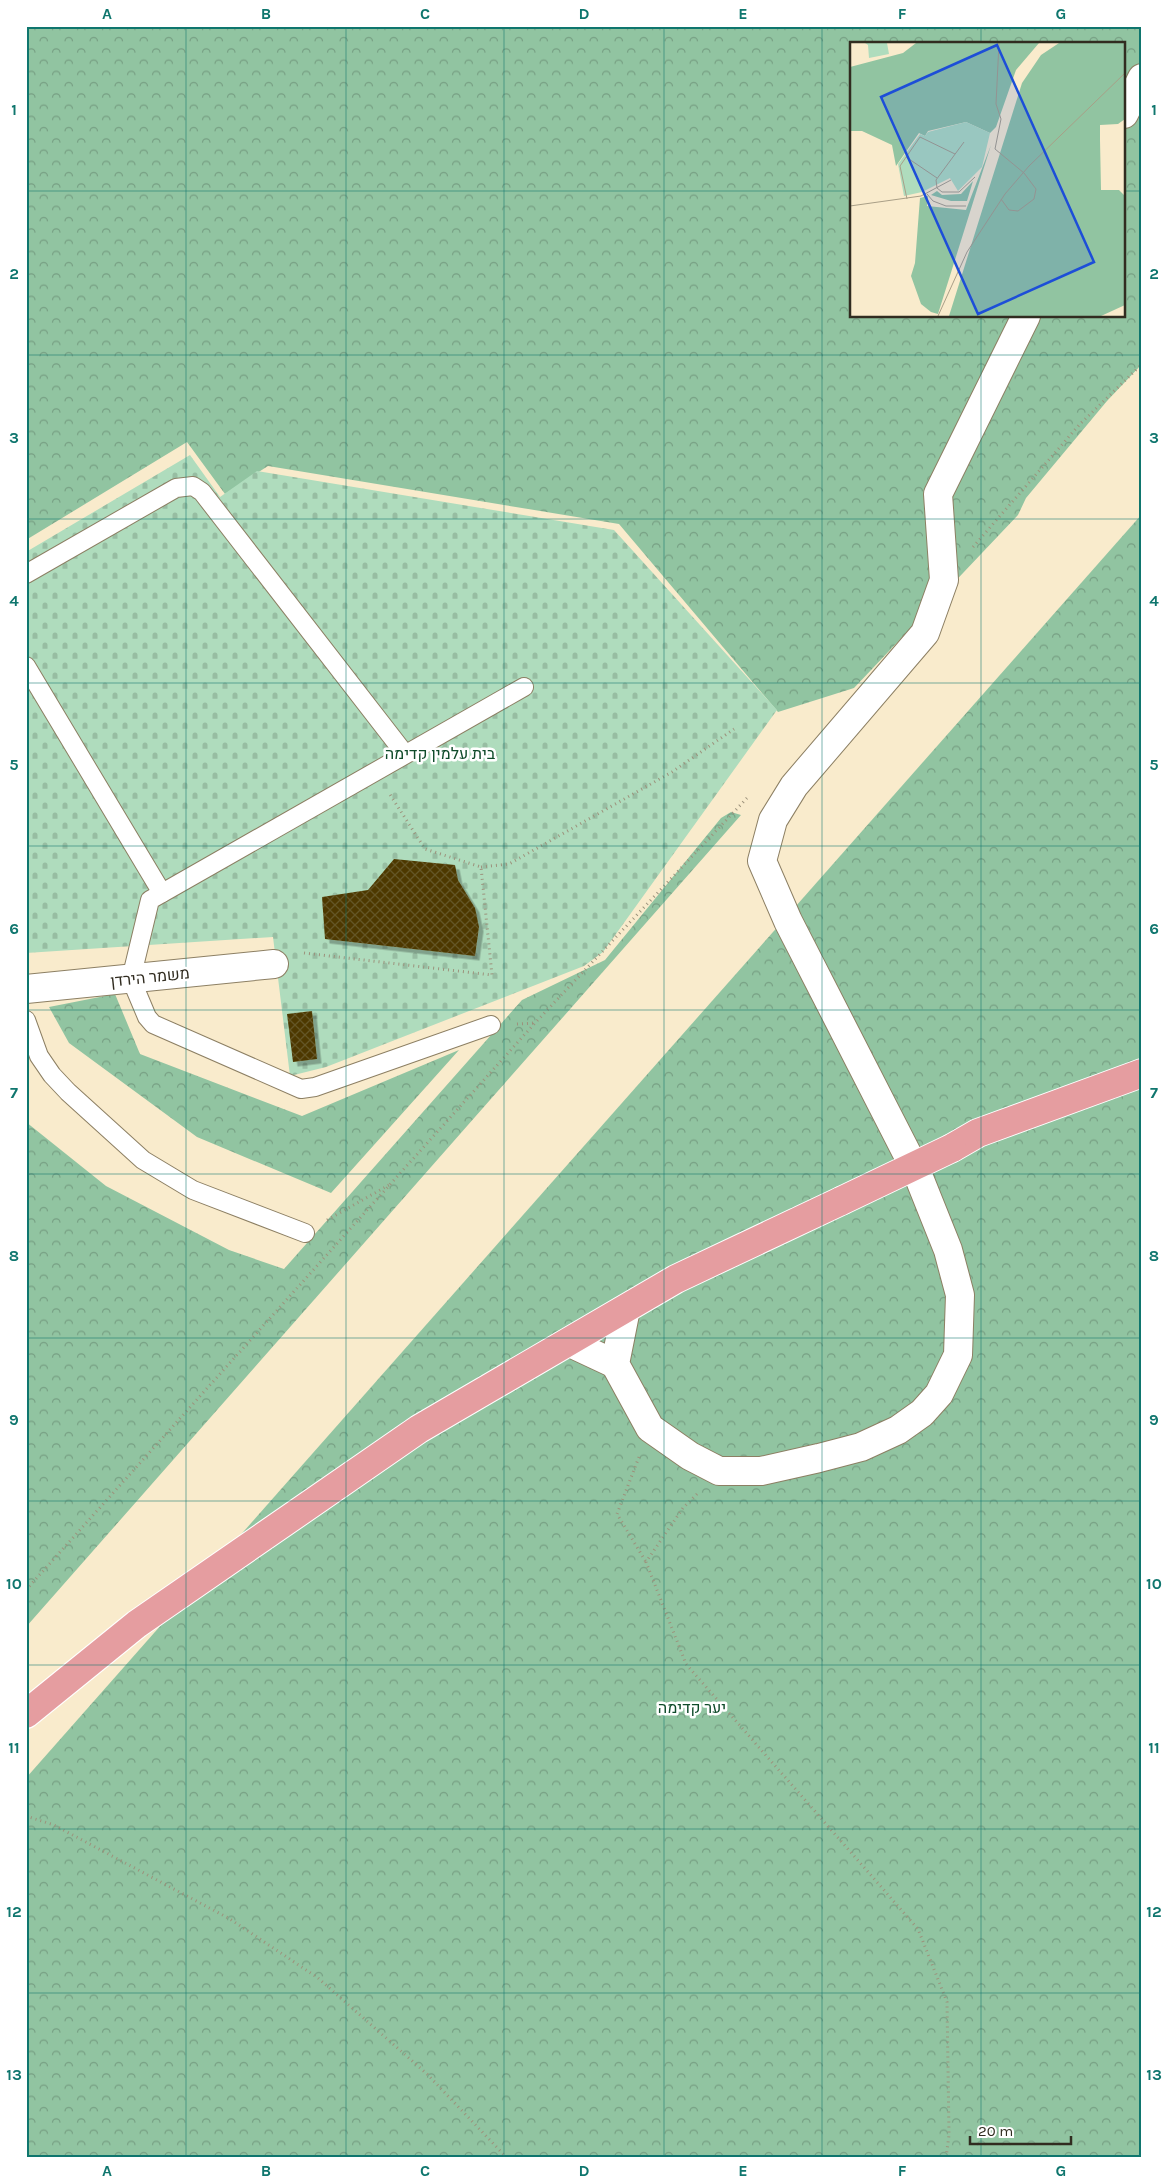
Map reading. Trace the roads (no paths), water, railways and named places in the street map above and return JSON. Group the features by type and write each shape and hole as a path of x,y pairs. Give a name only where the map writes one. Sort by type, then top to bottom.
{"main road":[{"path":"26,1714 137,1624 410,1435 676,1279 952,1148 978,1133 1142,1073"}],"street":[{"path":"1126,110 1142,78"},
{"path":"568,1342 614,1364 650,1428 690,1456 719,1470 761,1471 861,1447 898,1430 922,1413 940,1394 958,1355 960,1295 948,1250 921,1183 788,921 762,861 773,820 794,786 925,633 944,580 938,494 1025,318"},
{"name":"משמר הירדן","path":"26,989 274,964"},
{"path":"614,1364 626,1309"}],"lane":[{"path":"26,574 176,488 193,486 202,492 406,754"},
{"path":"26,666 162,893"},
{"path":"491,1025 313,1088 301,1089 153,1024 147,1017 131,979 150,900 524,687"},
{"path":"26,1020 39,1056 56,1079 143,1160 193,1190 305,1233"}],"park label":[{"name":"בית עלמין קדימה","path":"440,753"},
{"name":"יער קדימה","path":"692,1707"}]}
